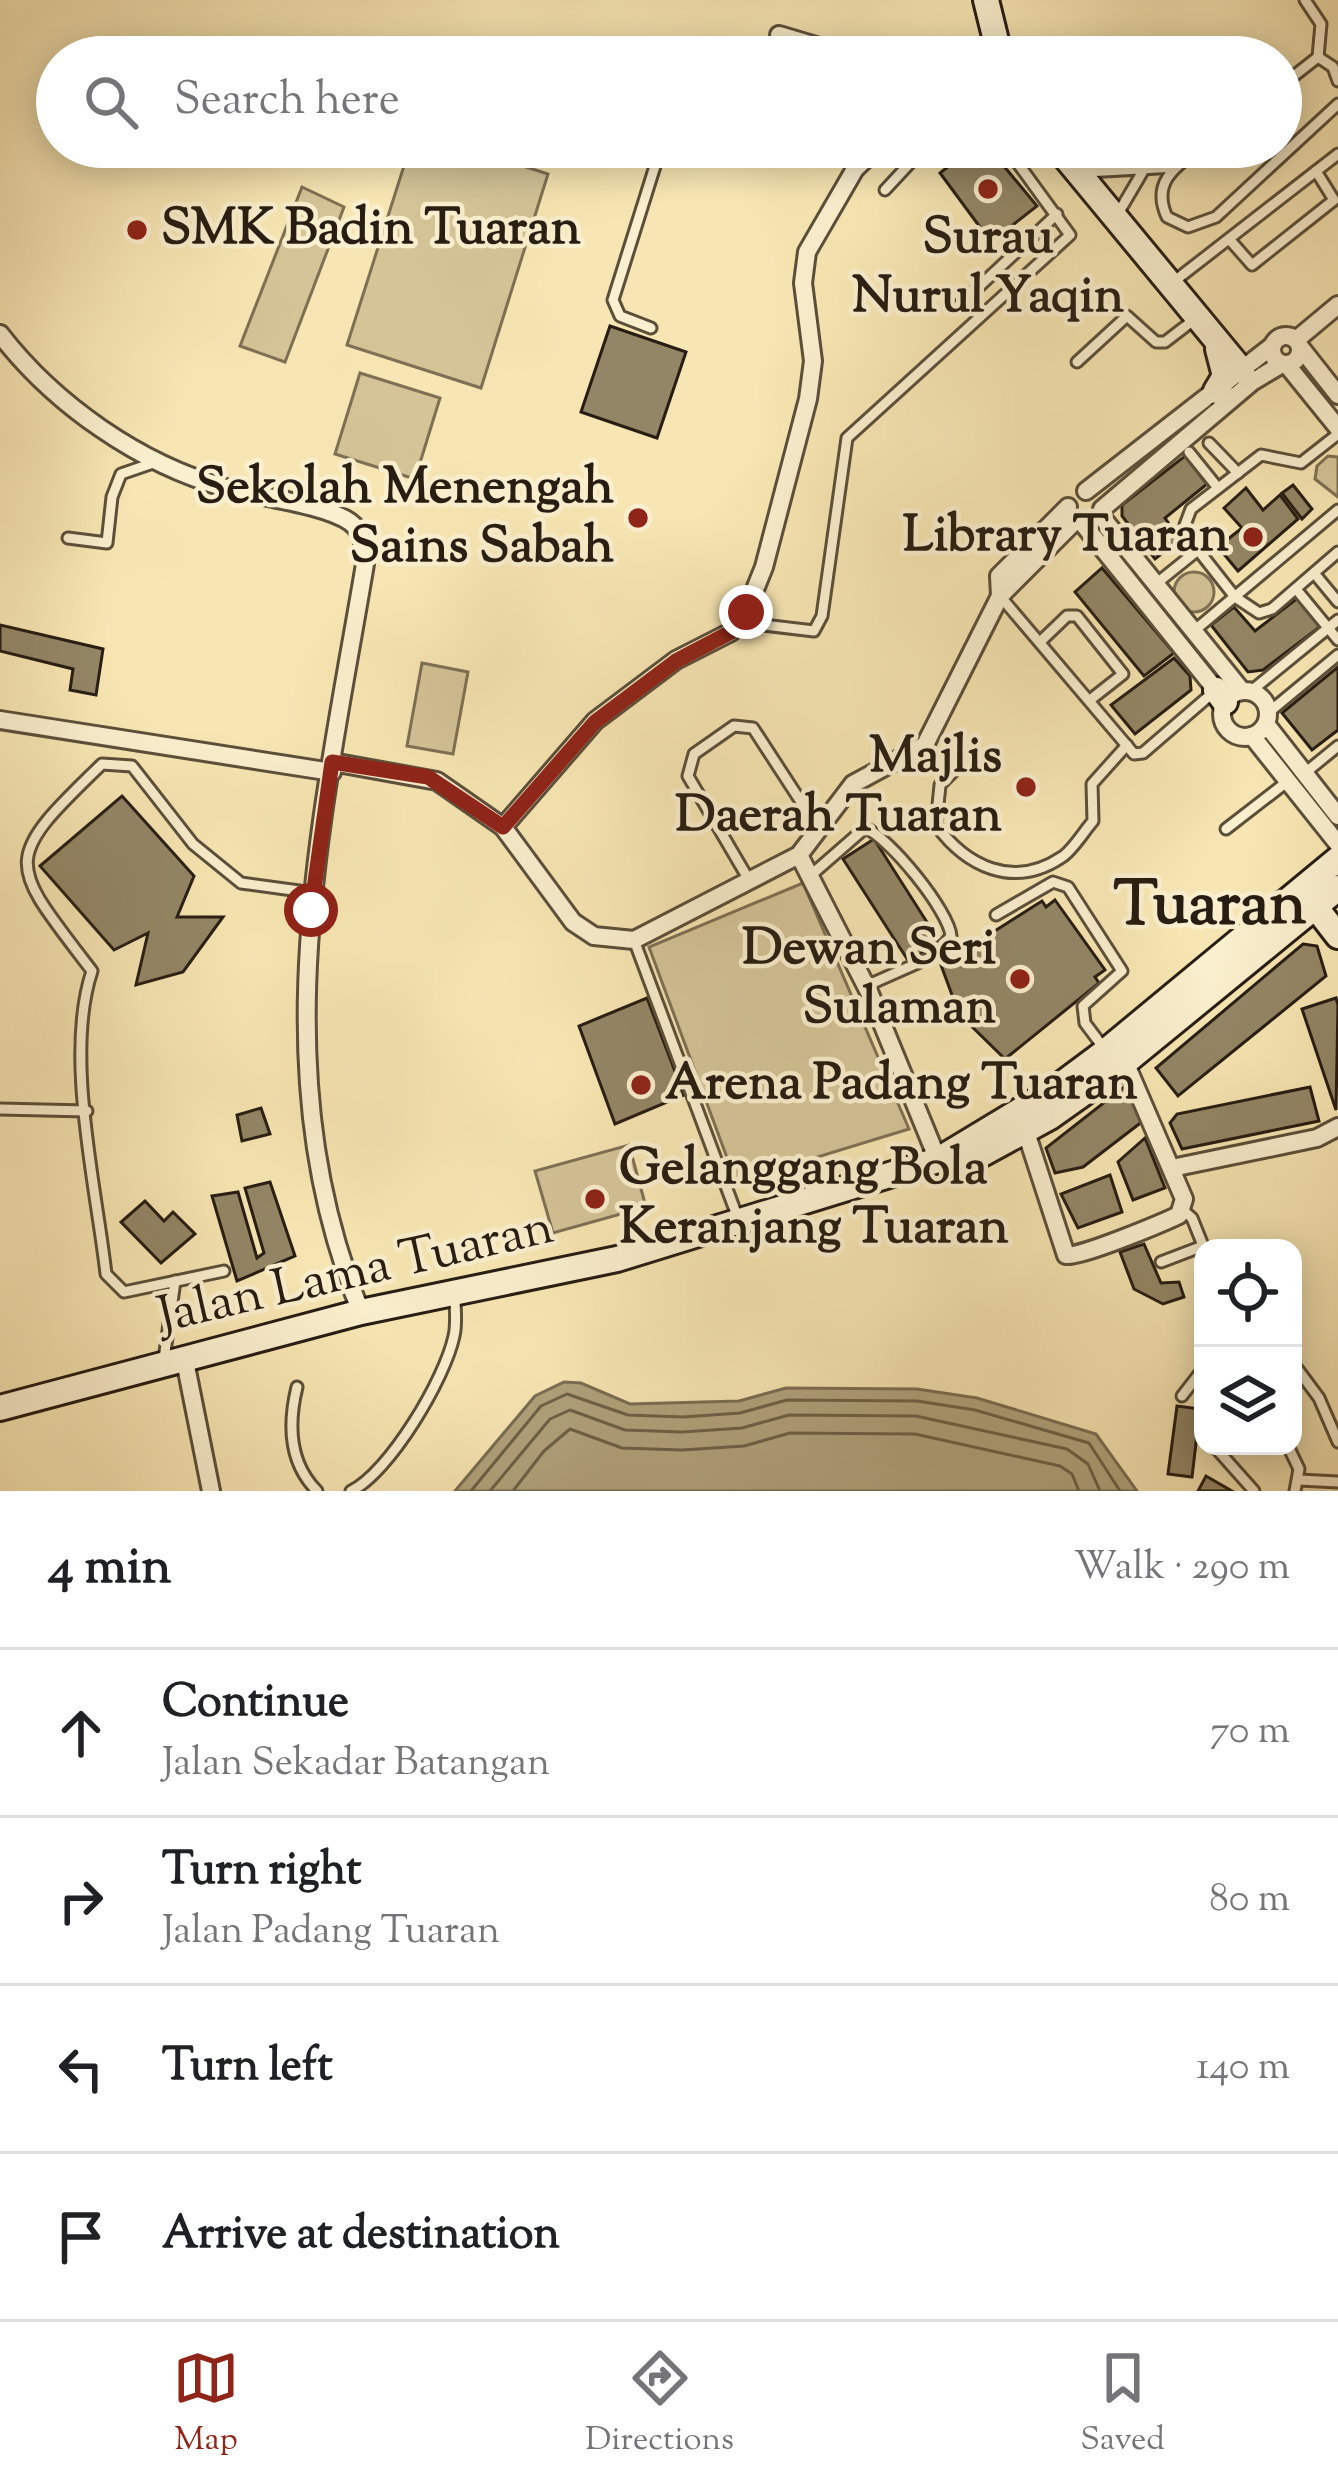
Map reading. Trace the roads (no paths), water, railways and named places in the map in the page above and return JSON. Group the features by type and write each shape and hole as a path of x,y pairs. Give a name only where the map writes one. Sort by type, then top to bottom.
{"street":[{"path":"986,0 995,36"},
{"path":"503,827 595,722 676,661 731,632 738,622 764,567 808,400 813,361 803,283 807,252 856,168"},
{"path":"1075,168 1234,352 1266,364 1338,431"},
{"path":"1338,305 1298,344 1299,358 1266,364 1216,391 1076,494 1075,517 1233,694 1262,699 1262,724 1338,844"},
{"path":"1210,328 1225,376 1216,391"},
{"path":"0,334 77,414 218,486 350,522 361,535 365,564 314,893 303,1035 313,1155 337,1253 361,1312"},
{"path":"0,721 428,777 503,827 573,922 594,936 634,940 800,855 853,784 926,745 1000,596 1075,517 1101,512 1266,364 1283,336 1298,344 1337,391"},
{"path":"1086,491 1096,495 1101,512 1195,630 1233,694"},
{"path":"1233,694 1222,716 1228,730 1262,724"},
{"path":"1296,777 1338,816"},
{"path":"800,855 866,986 938,1160"},
{"name":"Jalan Lama Tuaran","path":"938,1160 971,1160 1026,1132 1115,1057 1325,910 1338,859"},
{"path":"1325,910 1338,888"},
{"path":"1026,1132 1066,1256 1079,1257 1103,1241 1183,1210 1172,1168 1115,1057"},
{"name":"Jalan Lama Tuaran","path":"0,1408 361,1312 617,1259 938,1160 1115,1057"},
{"path":"1172,1168 1317,1138 1338,1127"},
{"path":"174,1363 211,1491"}],"lane":[{"path":"1302,70 1318,57 1321,24 1305,0"},
{"path":"1318,57 1333,67 1338,80"},
{"path":"1302,136 1338,104"},
{"path":"1172,283 1338,154"},
{"path":"651,328 620,316 613,300 654,168"},
{"path":"885,190 905,168"},
{"path":"738,622 814,631 822,616 847,438 1065,243 1070,235 1022,168"},
{"path":"1078,172 1163,168"},
{"path":"1175,168 1160,201 1167,218 1188,227 1202,226 1267,168"},
{"path":"1116,217 1143,171"},
{"path":"1229,239 1252,265 1334,200 1316,171"},
{"path":"956,308 1057,214"},
{"path":"1077,362 1127,316 1156,342 1210,328"},
{"path":"1338,431 1301,463 1261,455 1185,515 1198,550 1235,597 1259,613 1296,589 1338,552"},
{"path":"1209,443 1238,473"},
{"path":"1190,452 1218,488"},
{"path":"68,538 107,543 112,497 122,474 161,460"},
{"path":"1195,630 1337,512"},
{"path":"1156,584 1198,550"},
{"path":"1314,573 1338,602"},
{"path":"1296,589 1333,624 1338,640"},
{"path":"1000,596 1127,745 1143,754 1333,624"},
{"path":"1041,641 1067,616 1077,616 1123,674 1090,700"},
{"path":"1262,724 1338,655"},
{"path":"749,880 688,776 694,754 734,726 753,728 819,829"},
{"path":"959,766 940,785 936,826 955,850 985,871 1026,869 1062,857 1093,820 1092,784 1127,745"},
{"path":"1226,829 1338,746"},
{"path":"224,1270 124,1292 112,1285 87,1111 80,1005 92,971 26,884 24,854 39,820 102,764 132,766 193,844 241,883 314,893"},
{"path":"810,876 865,828 888,844 946,917 951,936 936,956 866,986"},
{"path":"997,916 1053,882 1068,887 1122,970 1083,1006 1084,1023 1115,1057"},
{"path":"634,940 739,1221"},
{"path":"0,1108 87,1111"},
{"path":"1183,1210 1201,1239"},
{"path":"1161,1262 1194,1250"},
{"path":"174,1363 176,1281"},
{"path":"351,1491 373,1480 439,1377 454,1335 455,1292"},
{"path":"1302,1375 1319,1398 1338,1442"},
{"path":"1182,1396 1194,1381"},
{"path":"297,1387 290,1414 296,1463 316,1491"},
{"path":"1222,1455 1254,1491"},
{"path":"1290,1455 1297,1486 1338,1482"}],"water":[{"path":"564,1382 581,1383 630,1404 739,1401 786,1388 917,1389 977,1398 1096,1434 1137,1491 455,1491 535,1396"}],"place":[{"name":"Surau Nurul Yaqin","path":"988,189"},
{"name":"SMK Badin Tuaran","path":"137,230"},
{"name":"Sekolah Menengah Sains Sabah","path":"638,518"},
{"name":"Library Tuaran","path":"1253,537"},
{"name":"Majlis Daerah Tuaran","path":"1026,787"},
{"name":"Dewan Seri Sulaman","path":"1020,979"},
{"name":"Arena Padang Tuaran","path":"641,1085"},
{"name":"Gelanggang Bola Keranjang Tuaran","path":"595,1199"}],"district":[{"name":"Tuaran","path":"1210,908"}]}
